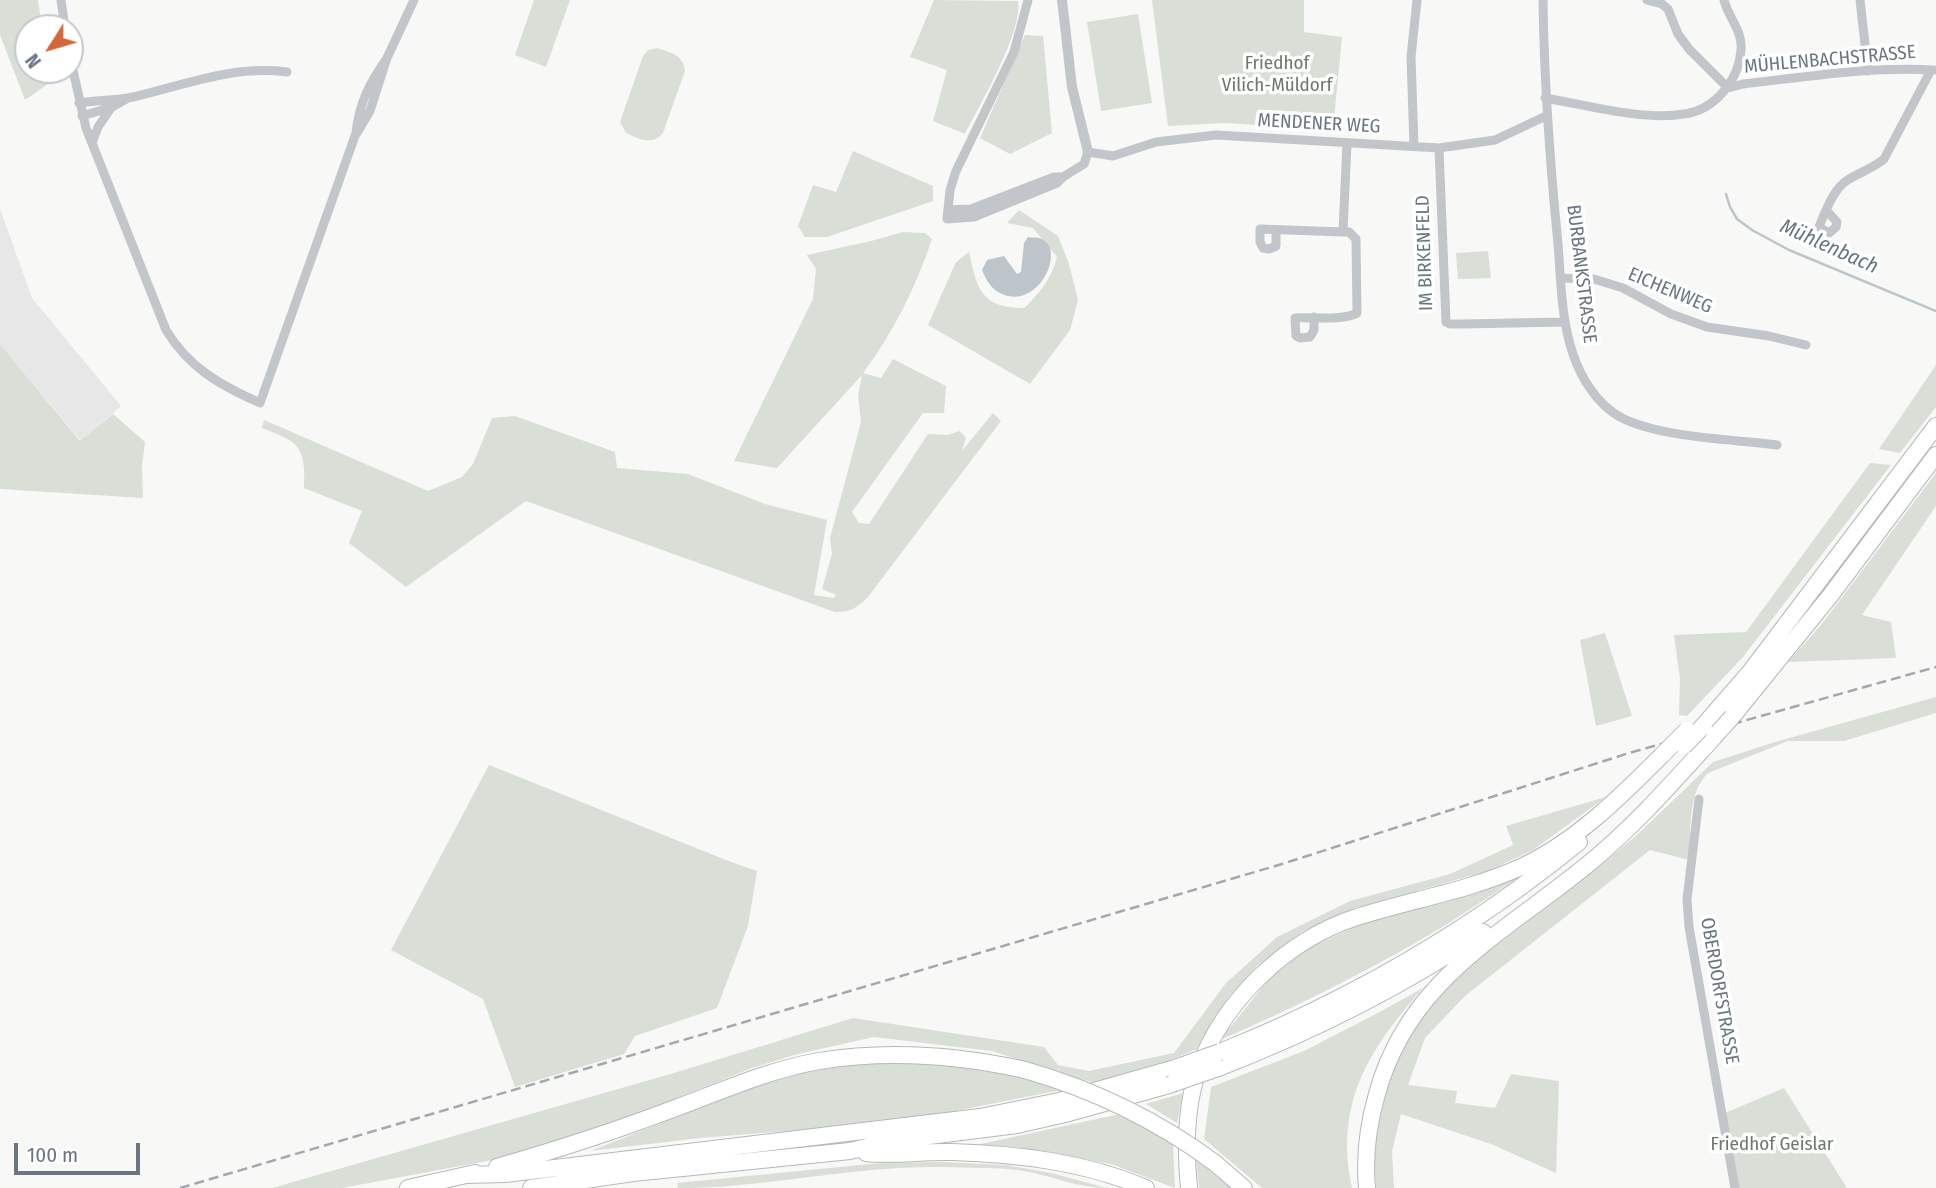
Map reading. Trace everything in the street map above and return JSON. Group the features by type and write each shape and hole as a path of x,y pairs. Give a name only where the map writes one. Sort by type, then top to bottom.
{"highway":[{"path":"1189,1188 1186,1127 1198,1070 1208,1046 1232,1007 1263,974 1296,947 1324,930 1355,918 1491,880 1522,866 1563,842 1650,774 1672,767 1701,752 1709,731 1750,672 1936,426"},
{"path":"1367,1188 1368,1136 1380,1081 1405,1026 1419,1006 1452,969 1563,884 1620,836 1684,747 1732,716 1830,596 1936,455"},
{"path":"531,1188 633,1173 850,1151 897,1140 1017,1125 1065,1114 1295,1036 1346,1012 1454,952 1565,874 1672,767 1687,730 1785,626"},
{"path":"1219,1060 1361,988 1440,943 1551,865 1650,774"},
{"path":"408,1188 467,1175 612,1132 753,1078 820,1061 877,1055 911,1055 957,1058 1025,1070 1071,1084 1113,1101 1172,1134 1215,1163 1244,1188"},
{"path":"467,1175 505,1174 980,1117 1170,1077"},
{"path":"850,1151 883,1154 949,1152 1009,1155 1111,1175 1146,1188"}],"street":[{"path":"75,84 82,116 92,144 155,307 172,341 191,363 208,377 260,402 356,133 370,111 387,58 414,0"},
{"path":"1028,0 1014,52 956,171 947,214 1005,200 1034,188 1058,183 1084,164 1088,152 1072,87 1062,0"},
{"path":"1414,146 1411,58 1417,0"},
{"name":"BURBANKSTRASSE","path":"1543,0 1546,116 1565,322 1574,357 1584,379 1598,398 1619,416 1653,429 1777,444"},
{"name":"MÜHLENBACHSTRASSE","path":"1647,0 1662,4 1668,9 1678,34 1689,49 1728,88"},
{"name":"MÜHLENBACHSTRASSE","path":"1724,0 1738,30 1741,50 1734,78 1728,88"},
{"path":"1860,0 1868,71"},
{"name":"MÜHLENBACHSTRASSE","path":"1728,88 1743,84 1868,71 1913,68 1933,70"},
{"path":"1826,211 1837,189 1847,180 1876,166 1884,159 1933,70"},
{"path":"79,103 129,98 228,72 287,72"},
{"path":"1545,98 1639,114 1685,114 1714,100 1728,88"},
{"path":"82,116 112,107 129,98"},
{"path":"92,144 101,121 112,107"},
{"name":"MENDENER WEG","path":"1088,152 1113,156 1156,142 1216,135 1439,148 1495,140 1546,116"},
{"path":"1343,232 1347,143"},
{"name":"IM BIRKENFELD","path":"1439,148 1446,321 1450,324 1565,322"},
{"path":"1276,230 1349,232 1356,239 1357,313 1351,316 1314,317"},
{"name":"EICHENWEG","path":"1561,278 1594,279 1623,288 1671,314 1707,327 1769,336 1806,345"},
{"name":"OBERDORFSTRASSE","path":"1699,799 1687,899 1689,927 1735,1188"}],"shaded area":[{"path":"0,209 32,298 121,406 81,441 0,344"},
{"path":"1028,237 1039,238 1047,243 1051,252 1047,273 1031,291 1020,296 1008,296 998,292 982,270 987,260 1004,256 1017,274 1021,272 1024,243"}],"green space":[{"path":"0,0 38,0 40,14 14,14 14,71 0,35"},
{"path":"534,0 570,0 546,67 515,55"},
{"path":"934,0 1018,1 1018,14 1007,49 965,134 933,121 947,70 910,57"},
{"name":"Friedhof Vilich-Müldorf","path":"1152,0 1304,0 1304,32 1342,37 1333,129 1223,123 1168,126"},
{"path":"1138,14 1152,103 1101,111 1087,22"},
{"path":"1025,35 1043,36 1052,133 1010,154 980,138"},
{"path":"657,48 679,58 685,71 663,133 654,139 645,140 626,133 620,122 643,56 648,50"},
{"path":"19,84 48,84 25,100"},
{"path":"853,151 933,186 933,201 827,237 805,237 798,226 813,185 836,192"},
{"path":"1019,210 1058,236 1069,264 1078,300 1070,330 1030,384 928,325 956,262 969,252 978,286 989,300 1009,307 1024,308 1040,291 1052,272 1057,257 1033,228 1007,223"},
{"path":"903,232 925,233 932,239 903,309 863,373 881,378 893,359 946,386 944,413 923,413 852,512 859,523 869,524 928,434 947,435 960,431 966,438 962,451 993,413 1001,421 868,597 850,610 835,612 526,501 406,587 349,543 362,511 304,488 303,463 298,448 284,437 262,428 264,420 428,491 462,477 473,464 492,418 515,416 615,452 617,468 688,474 765,504 827,520 814,595 834,598 836,595 822,589 832,554 830,538 861,422 858,395 862,375 777,468 734,461 813,299 816,269 807,255"},
{"path":"1488,251 1491,278 1458,279 1456,253"},
{"path":"0,344 80,441 113,414 145,442 142,466 143,498 0,489"},
{"path":"1936,365 1936,407 1900,453 1879,449"},
{"path":"1870,463 1891,465 1743,657 1687,716 1679,715 1680,679 1674,635 1746,632"},
{"path":"1936,473 1936,506 1862,615 1891,622 1896,658 1788,662 1821,625"},
{"path":"1605,633 1632,716 1596,726 1580,640"},
{"path":"1936,697 1936,713 1844,741 1788,741 1708,773 1701,781 1693,802 1689,860 1650,850 1465,996 1425,1038 1408,1085 1457,1091 1455,1103 1495,1108 1511,1074 1559,1081 1556,1173 1491,1144 1401,1114 1392,1151 1394,1188 1376,1188 1373,1144 1390,1073 1421,1018 1465,969 1637,835 1713,762"},
{"path":"489,765 757,871 748,926 717,1008 635,1036 624,1054 515,1087 483,999 391,950"},
{"path":"1606,797 1533,850 1488,871 1355,908 1301,932 1257,966 1227,1000 1197,1049 1138,1073 1096,1083 1060,1074 1058,1068 1057,1072 992,1051 874,1037 798,1054 752,1068 600,1129 498,1159 342,1188 272,1188 674,1073 853,1018 1044,1047 1058,1065 1089,1071 1174,1053 1226,983 1277,937 1350,901 1450,874 1513,845 1506,826"},
{"path":"1523,875 1439,929 1377,964 1220,1040 1269,979 1310,947 1364,923 1487,890"},
{"path":"1423,988 1387,1033 1360,1079 1352,1103 1348,1129 1352,1188 1262,1188 1204,1139 1211,1087 1304,1051"},
{"path":"883,1061 988,1069 1066,1089 900,1122 700,1138 590,1151 767,1082 803,1072"},
{"name":"Friedhof Geislar","path":"1784,1088 1847,1188 1739,1188 1725,1113"},
{"path":"1183,1093 1177,1123 1146,1104"},
{"path":"1120,1114 1173,1144 1175,1188 1111,1164 1017,1147 976,1145"},
{"path":"1196,1159 1231,1188 1199,1188"},
{"path":"880,1163 1006,1165 1051,1173 1107,1188 1014,1170 944,1167 877,1169 711,1187 678,1188 677,1183"}],"waterway":[{"name":"Mühlenbach","path":"1726,194 1737,219 1752,230 1789,250 1936,311"}],"railway":[{"path":"180,1188 1282,864 1629,753 1936,667"}]}
